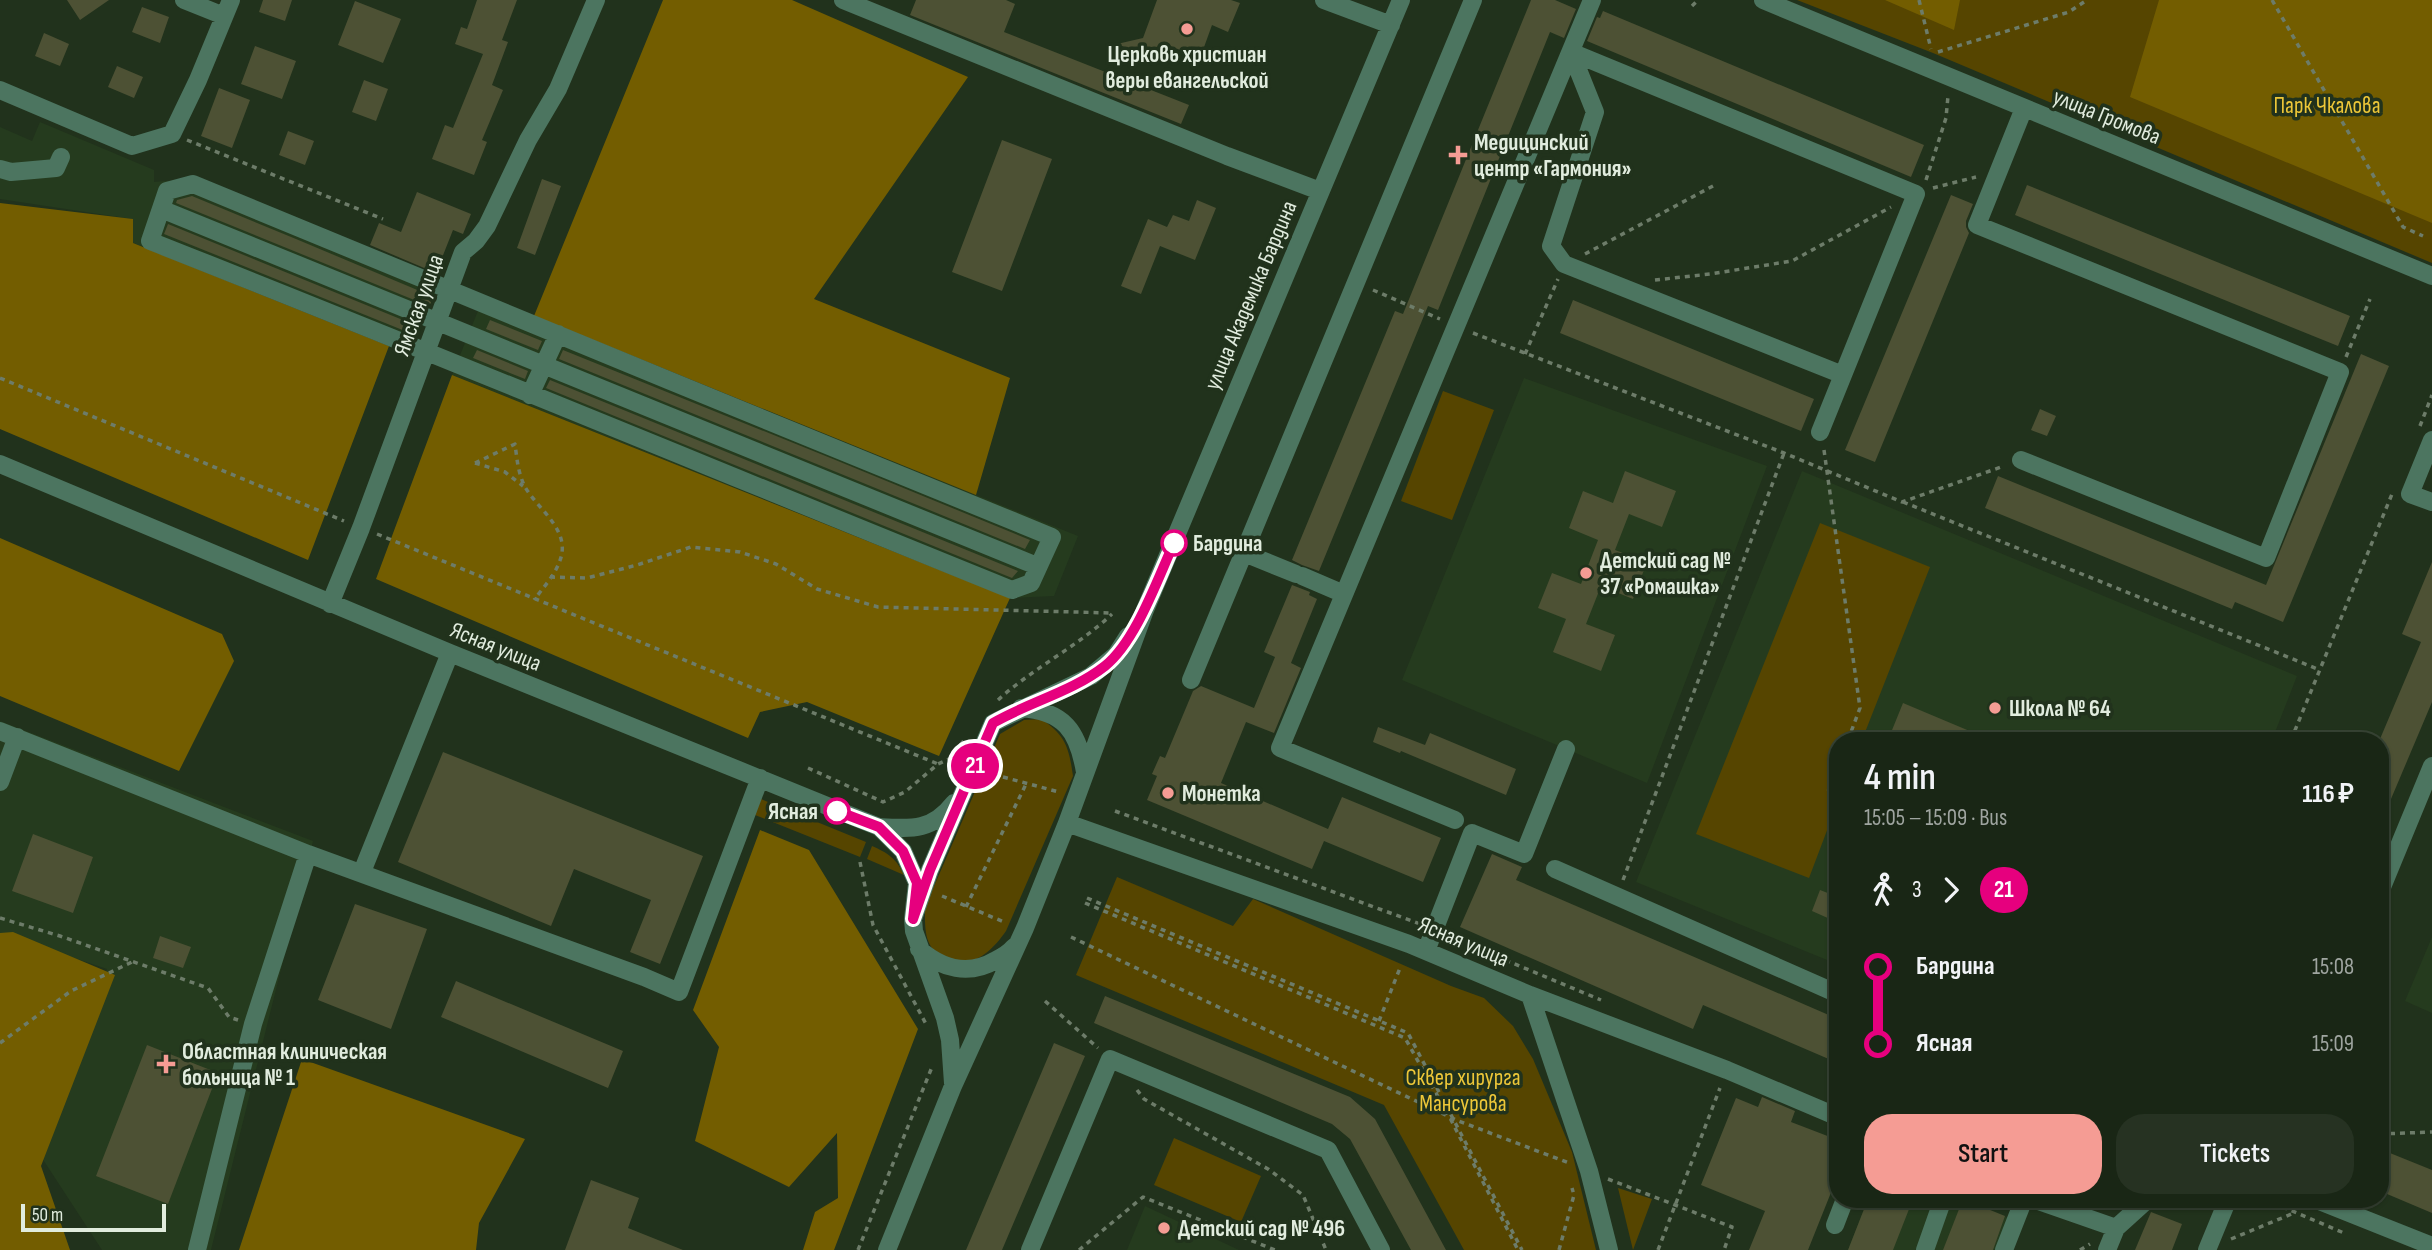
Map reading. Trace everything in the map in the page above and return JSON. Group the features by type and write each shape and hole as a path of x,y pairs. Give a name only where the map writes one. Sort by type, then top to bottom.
{"street":[{"path":"0,90 132,146 172,134 228,8 184,0"},
{"name":"Ямская улица","path":"330,604 428,351 463,252 476,241 486,226 528,140 558,89 596,0"},
{"path":"843,0 1320,191"},
{"path":"1324,0 1391,25"},
{"name":"улица Академика Бардина","path":"887,1250 953,1086 1020,938 1067,823 1145,610 1401,0"},
{"path":"1191,680 1474,0"},
{"path":"1455,820 1280,748 1592,0"},
{"name":"улица Громова","path":"1763,0 2432,276"},
{"path":"1571,52 1916,194 1820,432"},
{"path":"1571,52 1595,112 1551,246 1564,264 1843,375"},
{"path":"2021,460 2266,558 2340,372 1977,225 2024,108"},
{"path":"0,169 11,172 56,168 61,157"},
{"path":"193,184 449,292 558,334 1052,537 1031,583 1012,590 428,351 150,242 167,191 193,184"},
{"path":"161,209 1037,566"},
{"path":"530,395 558,334"},
{"path":"2426,433 2410,494 2432,502"},
{"name":"Ясная улица","path":"0,464 330,604 879,827 903,851 917,883 913,919"},
{"path":"1244,553 1344,594"},
{"name":"улица Академика Бардина","path":"953,1086 950,1040 945,1018 914,931 913,919 930,870 993,723 1069,687 1105,666 1116,655 1145,610"},
{"path":"362,872 450,653"},
{"path":"1021,708 1037,709 1064,721 1076,736 1086,773"},
{"path":"0,782 8,734 308,854 643,976 679,992 761,778"},
{"path":"1426,951 1472,833 1524,854 1566,750"},
{"path":"2389,870 2432,766"},
{"path":"879,827 918,828 932,823 945,815 964,791"},
{"name":"Ясная улица","path":"1067,823 1426,951 1829,1113"},
{"path":"197,1250 253,1024 308,854"},
{"path":"1555,869 1829,990"},
{"name":"улица Академика Бардина","path":"919,949 936,962 968,970 990,964 1010,953 1020,938"},
{"path":"1531,995 1589,1171 1609,1250"},
{"path":"1030,1250 1110,1059 1328,1150 1381,1250"},
{"path":"1835,1225 1842,1208"},
{"path":"1925,1250 1940,1208"},
{"path":"2004,1250 2020,1208"},
{"path":"2059,1208 2116,1228"},
{"path":"2107,1250 2116,1228 2138,1208"},
{"path":"2207,1249 2224,1208"},
{"path":"2337,1208 2432,1246"}],"path":[{"path":"1692,6 1698,0"},
{"path":"1933,53 2069,12 2087,0"},
{"path":"2272,0 2403,227 2423,236"},
{"path":"1946,118 1923,191 1999,171"},
{"path":"172,134 383,219"},
{"path":"1525,354 1564,264 1713,186"},
{"path":"1655,280 1792,261 1916,194"},
{"path":"1355,283 1525,354 1784,453 2320,670"},
{"path":"2340,372 2370,299"},
{"path":"0,378 938,764"},
{"path":"2426,433 2425,414 2432,395"},
{"path":"2425,414 2432,415"},
{"path":"1820,432 1829,472 1828,481 1860,708 1851,732"},
{"path":"525,487 517,466 515,444 475,463 505,472 525,487 553,521 562,544 559,563 534,600"},
{"path":"1617,896 1784,453"},
{"path":"1902,502 2021,460"},
{"path":"2294,732 2393,491"},
{"path":"550,578 587,578 691,547 740,552 776,564 817,589 878,607 1113,613 1090,635 1058,653 999,698 991,708"},
{"path":"808,768 883,802 905,792 938,764 949,759 966,738"},
{"path":"1003,777 1059,792"},
{"path":"966,907 1026,784"},
{"path":"1115,811 1434,930 1605,1002"},
{"path":"860,862 873,925 931,1032"},
{"path":"942,896 1004,922"},
{"path":"1086,901 1378,1024 1408,1033 1520,1250"},
{"path":"0,918 208,988 229,1017 253,1024"},
{"path":"1070,937 1453,1119 1732,1227 1724,1250"},
{"path":"0,1043 71,991 133,962"},
{"path":"1378,1024 1400,968"},
{"path":"1045,1001 1110,1059"},
{"path":"858,1250 937,1056"},
{"path":"1658,1250 1727,1070"},
{"path":"1136,1089 1144,1099 1268,1169 1303,1195 1326,1250"},
{"path":"2389,1134 2432,1132"},
{"path":"1567,1163 1569,1173"},
{"path":"1559,1250 1574,1195 1572,1184"},
{"path":"1079,1250 1143,1197 1275,1250"},
{"path":"2207,1249 2294,1213"}],"shaded area":[{"path":"40,122 154,170 154,182 199,178 441,281 407,354 133,243 132,219 0,199 0,127 32,141"},
{"path":"484,296 1078,536 1054,596 1010,598 452,375"},
{"name":"Детский сад № 37 «Ромашка»","path":"1524,378 1767,466 1647,783 1402,680"},
{"name":"Школа № 64","path":"1802,471 2297,676 2275,732 1829,732 1829,961 1636,882"},
{"name":"Областная клиническая больница № 1","path":"0,721 313,841 211,1250 102,1250 42,1158 107,969 0,933"},
{"path":"2432,937 2432,1013 2405,1001"},
{"name":"Детский сад № 496","path":"1145,1206 1239,1250 1127,1250"},
{"path":"1864,1208 1984,1208 2011,1219 1998,1250 1848,1250"}],"green space":[{"path":"663,0 792,0 968,77 814,299 1010,378 976,495 534,316"},
{"name":"Парк Чкалова","path":"1797,0 2432,0 2432,263 1933,53"},
{"path":"1885,0 1960,0 1954,30"},
{"path":"2159,0 2432,0 2432,223 2130,97"},
{"path":"0,203 133,219 133,243 389,346 308,560 0,429"},
{"path":"452,375 1010,598 939,756 807,702 760,712 748,738 376,579"},
{"path":"1443,391 1494,410 1452,520 1401,501"},
{"path":"1820,523 1930,567 1865,732 1829,732 1829,825 1809,878 1696,834"},
{"path":"0,538 222,634 234,661 179,771 0,696"},
{"path":"1041,719 1056,731 1065,743 1073,776 1006,931 995,945 973,960 965,962 947,958 933,949 928,941 925,907 1000,734 1024,720"},
{"path":"761,799 866,842 860,857 755,815"},
{"path":"760,830 809,850 918,1029 834,1250 803,1250 815,1212 838,1198 837,1133 789,1187 695,1141 719,1047 693,1010"},
{"path":"872,846 891,857 904,875 867,859"},
{"name":"Сквер хирурга Мансурова","path":"1117,877 1233,926 1253,899 1484,998 1513,1026 1533,1059 1572,1152 1596,1250 1464,1250 1384,1105 1076,975"},
{"path":"13,932 115,975 41,1166 70,1250 0,1250 0,933"},
{"path":"302,1059 525,1139 479,1223 476,1250 239,1250"},
{"path":"1174,1138 1261,1176 1241,1222 1154,1185"},
{"path":"1618,1188 1652,1199 1633,1250"}],"building":[{"path":"67,0 109,0 80,20"},
{"path":"263,0 292,0 285,21 259,12"},
{"path":"477,0 517,0 502,40 508,42 492,85 503,90 482,140 487,142 474,175 432,159 445,125 453,128 483,54 455,44 461,27 467,29"},
{"path":"916,0 1006,0 1015,4 1004,32 1189,105 1181,124 910,15"},
{"name":"Церковь христиан веры евангельской","path":"1157,0 1231,0 1240,3 1228,32 1212,25 1203,50 1193,55 1165,44 1158,60 1117,44 1143,38"},
{"path":"1531,0 1555,0 1576,9 1564,38 1550,32 1438,310 1428,306 1319,571 1302,565 1292,560 1395,311 1403,314"},
{"path":"355,1 401,19 383,63 338,45"},
{"path":"142,7 169,17 160,43 132,32"},
{"path":"1603,11 1924,145 1911,177 1587,41 1597,17 1600,18"},
{"path":"44,33 69,44 60,66 35,56"},
{"path":"255,46 296,61 282,99 241,84"},
{"path":"117,66 143,77 134,98 108,87"},
{"path":"364,80 388,89 376,121 352,112"},
{"path":"219,88 250,100 232,148 201,136"},
{"path":"288,131 314,141 305,165 279,155"},
{"path":"1002,140 1052,159 1002,291 952,272"},
{"path":"542,179 561,186 535,255 517,248"},
{"path":"2027,185 2350,316 2338,346 2015,215"},
{"path":"417,192 471,214 463,234 453,230 436,273 370,245 379,223 401,232"},
{"path":"1951,195 1973,204 1966,221 1969,233 1875,462 1845,450"},
{"path":"192,196 434,297 429,306 176,203 177,200"},
{"path":"1197,200 1216,208 1195,260 1160,246 1141,294 1121,286 1148,219 1167,227 1173,215 1189,221"},
{"path":"168,224 420,327 415,335 164,234"},
{"path":"1573,300 1814,399 1801,431 1560,333"},
{"path":"490,320 542,341 538,350 486,329"},
{"path":"477,350 528,371 525,379 473,358"},
{"path":"563,350 1030,540 1025,549 559,359"},
{"path":"2361,354 2389,366 2283,622 2235,602 2232,609 1985,508 1998,476 2266,585"},
{"path":"550,380 1018,571 1012,578 546,388"},
{"path":"2040,409 2056,416 2047,436 2031,430"},
{"path":"1625,471 1676,491 1662,527 1629,514 1615,550 1647,562 1633,599 1601,586 1586,624 1615,635 1601,671 1553,652 1566,619 1538,608 1552,573 1581,584 1598,540 1569,528 1583,491 1613,503"},
{"path":"2432,562 2432,702 2389,804 2389,732 2383,732 2421,642 2402,634"},
{"path":"1292,585 1310,592 1309,595 1317,599 1291,663 1301,668 1274,733 1246,722 1221,783 1328,829 1342,797 1441,838 1423,882 1324,841 1312,869 1147,800 1157,776 1152,774 1160,756 1165,758 1193,691 1201,686 1254,708 1275,657 1264,652"},
{"path":"1903,703 1972,732 1891,732"},
{"path":"1378,727 1425,745 1430,733 1516,769 1506,795 1373,742"},
{"path":"443,752 703,856 660,964 630,952 651,900 574,869 551,926 398,862"},
{"path":"33,834 93,857 73,913 12,891"},
{"path":"1492,854 1522,867 1516,880 1829,1015 1829,1059 1703,1005 1693,1029 1460,927"},
{"path":"1820,890 1829,894 1829,919 1812,911"},
{"path":"355,904 427,929 391,1029 318,1000"},
{"path":"160,936 191,947 183,968 153,958"},
{"path":"456,981 623,1051 608,1088 441,1017"},
{"path":"1105,996 1350,1097 1375,1119 1446,1250 1411,1250 1350,1139 1332,1124 1094,1023"},
{"path":"1054,1043 1085,1056 1002,1250 966,1250"},
{"path":"147,1045 218,1073 168,1204 96,1176"},
{"path":"1762,1097 1795,1111 1791,1122 1829,1137 1829,1198 1808,1250 1749,1250 1765,1211 1701,1185 1736,1098 1758,1107"},
{"path":"2389,1153 2432,1170 2432,1213 2389,1195"},
{"path":"591,1180 639,1198 628,1228 683,1250 565,1250"},
{"path":"1864,1208 1909,1208 1893,1250 1848,1250"},
{"path":"1959,1208 1985,1208 2005,1216 1993,1250 1943,1250"},
{"path":"2151,1212 2182,1224 2172,1250 2135,1250"}],"bus line":[{"name":"21","path":"837,811 879,827 903,851 917,883 913,919 930,870 993,723 1011,712 1091,676 1105,666 1116,655 1145,610 1174,543"}],"place":[{"name":"Церковь христиан веры евангельской","path":"1187,29"},
{"name":"Медицинский центр «Гармония»","path":"1458,155"},
{"name":"Бардина","path":"1174,543"},
{"name":"Детский сад № 37 «Ромашка»","path":"1586,573"},
{"name":"Школа № 64","path":"1995,708"},
{"name":"Монетка","path":"1168,793"},
{"name":"Ясная","path":"837,811"},
{"name":"Областная клиническая больница № 1","path":"166,1064"},
{"name":"Детский сад № 496","path":"1164,1228"}]}
